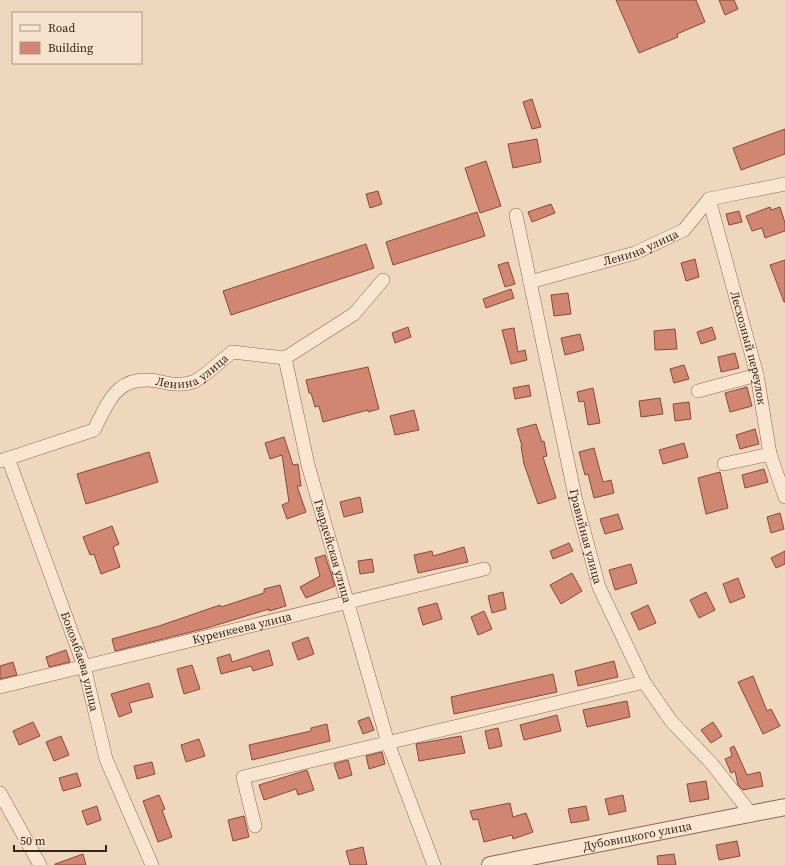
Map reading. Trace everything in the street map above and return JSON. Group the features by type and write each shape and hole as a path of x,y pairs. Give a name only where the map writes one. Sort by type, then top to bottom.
{"street":[{"path":"709,198 785,184"},
{"name":"Ленина улица","path":"530,282 635,253 684,230 709,198"},
{"name":"Лесхозный переулок","path":"709,198 756,374 770,454 785,497"},
{"name":"Гравийная улица","path":"516,215 576,501 599,588 644,682 671,721 712,764 752,815"},
{"path":"285,358 354,314 383,280"},
{"name":"Ленина улица","path":"4,460 94,430 110,399 129,381 144,379 177,385 194,381 232,352 285,358"},
{"name":"Гвардейская улица","path":"285,358 308,465 388,743 434,865"},
{"path":"698,391 756,374"},
{"path":"724,464 770,454"},
{"name":"Бокомбаева улица","path":"4,460 84,666 106,760 152,865"},
{"name":"Куренкеева улица","path":"0,687 484,569"},
{"path":"255,826 243,777 644,682"},
{"path":"0,793 40,865"},
{"name":"Дубовицкого улица","path":"490,865 752,815 785,807"}],"building":[{"path":"616,0 696,0 705,22 677,34 678,37 639,53"},
{"path":"719,0 734,0 738,9 725,15"},
{"path":"532,99 541,127 532,129 523,102"},
{"path":"785,129 785,154 741,170 733,148"},
{"path":"537,139 541,162 513,168 508,144"},
{"path":"486,161 501,206 480,213 465,168"},
{"path":"378,191 382,204 370,208 366,194"},
{"path":"551,204 555,213 532,222 528,212"},
{"path":"770,207 771,210 780,207 785,223 785,231 765,238 762,228 752,231 746,216"},
{"path":"739,211 742,222 729,225 726,214"},
{"path":"477,212 485,236 393,265 386,242"},
{"path":"366,244 374,268 231,315 223,291"},
{"path":"695,259 699,277 686,281 681,263"},
{"path":"785,260 785,302 784,302 770,265"},
{"path":"508,262 515,284 505,287 498,265"},
{"path":"511,289 514,298 486,308 483,299"},
{"path":"568,293 571,314 554,316 551,295"},
{"path":"408,327 411,337 395,343 392,333"},
{"path":"712,327 716,339 701,344 697,332"},
{"path":"514,328 518,352 525,350 527,360 511,364 502,330"},
{"path":"675,329 677,349 655,350 654,331"},
{"path":"580,334 584,350 565,355 561,338"},
{"path":"735,353 739,368 721,372 718,357"},
{"path":"684,365 689,379 674,383 670,369"},
{"path":"368,367 379,409 368,412 368,410 323,422 319,406 315,407 311,393 309,393 306,380"},
{"path":"529,385 531,396 515,399 513,388"},
{"path":"747,387 752,406 730,412 725,393"},
{"path":"593,388 600,423 588,425 584,401 579,402 577,392"},
{"path":"660,398 663,414 641,417 639,401"},
{"path":"689,402 691,419 675,421 673,404"},
{"path":"414,410 419,430 395,435 390,416"},
{"path":"536,424 542,442 544,441 547,456 543,457 556,498 538,504 524,464 522,446 517,429"},
{"path":"755,429 759,444 740,449 736,435"},
{"path":"284,437 293,465 298,464 301,486 297,486 306,512 287,519 282,505 289,502 282,455 270,459 265,443"},
{"path":"684,443 688,457 663,464 659,450"},
{"path":"594,448 603,482 611,480 614,493 594,498 588,474 585,475 579,452"},
{"path":"149,452 158,482 86,504 77,474"},
{"path":"764,469 768,482 745,488 742,475"},
{"path":"720,472 728,508 706,514 698,478"},
{"path":"360,497 363,512 344,517 340,502"},
{"path":"780,513 784,529 771,533 767,517"},
{"path":"618,514 623,529 605,534 600,519"},
{"path":"112,526 119,544 113,547 120,567 101,574 94,554 90,555 83,537"},
{"path":"569,543 573,551 553,559 550,551"},
{"path":"464,547 468,562 418,573 414,555 432,551 433,556"},
{"path":"785,551 785,564 776,568 771,558"},
{"path":"325,555 335,586 306,598 300,587 320,576 315,558"},
{"path":"372,559 374,572 360,574 358,561"},
{"path":"631,564 637,583 615,590 609,570"},
{"path":"572,573 582,591 561,604 550,585"},
{"path":"738,578 745,597 730,603 723,584"},
{"path":"280,585 286,606 269,611 269,609 207,628 115,651 112,639 159,626 220,605 221,607 264,593 264,589"},
{"path":"503,592 506,609 492,613 488,596"},
{"path":"706,592 715,610 699,618 690,600"},
{"path":"437,603 442,619 423,625 418,608"},
{"path":"648,605 656,623 639,630 631,613"},
{"path":"484,611 492,629 478,635 471,617"},
{"path":"308,637 314,654 298,660 292,643"},
{"path":"66,650 70,662 49,667 46,657"},
{"path":"269,650 273,665 253,671 251,666 221,674 217,658 230,654 232,662"},
{"path":"614,661 618,677 578,686 575,671"},
{"path":"13,662 17,675 0,679 0,666"},
{"path":"192,665 200,689 184,694 177,669"},
{"path":"553,674 557,692 454,714 451,697"},
{"path":"753,676 767,711 771,709 780,726 763,734 738,682"},
{"path":"149,683 153,697 129,703 132,712 119,717 111,694"},
{"path":"627,701 630,717 587,727 583,710"},
{"path":"557,715 561,731 524,740 520,725"},
{"path":"369,717 374,730 363,734 358,721"},
{"path":"33,722 40,736 19,745 13,731"},
{"path":"713,722 722,736 711,743 701,730"},
{"path":"327,724 330,741 252,760 249,745 311,731 311,728"},
{"path":"498,728 502,746 489,749 485,731"},
{"path":"61,736 69,755 54,761 46,742"},
{"path":"461,736 465,753 419,761 416,744"},
{"path":"199,739 205,756 186,762 181,745"},
{"path":"734,746 747,775 760,772 763,786 743,790 738,785 735,771 731,773 725,759 732,756 730,748"},
{"path":"382,752 385,764 369,769 366,756"},
{"path":"348,760 352,775 339,779 334,764"},
{"path":"152,762 155,774 137,779 134,766"},
{"path":"307,770 314,790 298,795 296,789 264,800 259,785"},
{"path":"77,773 81,786 63,791 59,778"},
{"path":"706,781 709,799 690,802 687,784"},
{"path":"159,795 165,809 162,810 172,837 158,842 143,801"},
{"path":"623,795 626,811 609,815 605,799"},
{"path":"510,803 513,817 526,813 533,832 513,839 512,835 484,842 478,819 473,820 470,811"},
{"path":"97,806 101,820 87,825 82,811"},
{"path":"586,806 589,820 571,823 568,809"},
{"path":"244,816 249,837 233,841 228,820"},
{"path":"737,841 740,856 719,860 716,845"},
{"path":"363,847 367,865 350,865 346,851"},
{"path":"83,854 86,865 55,865 55,864"},
{"path":"674,854 676,865 658,865 657,856"}]}
